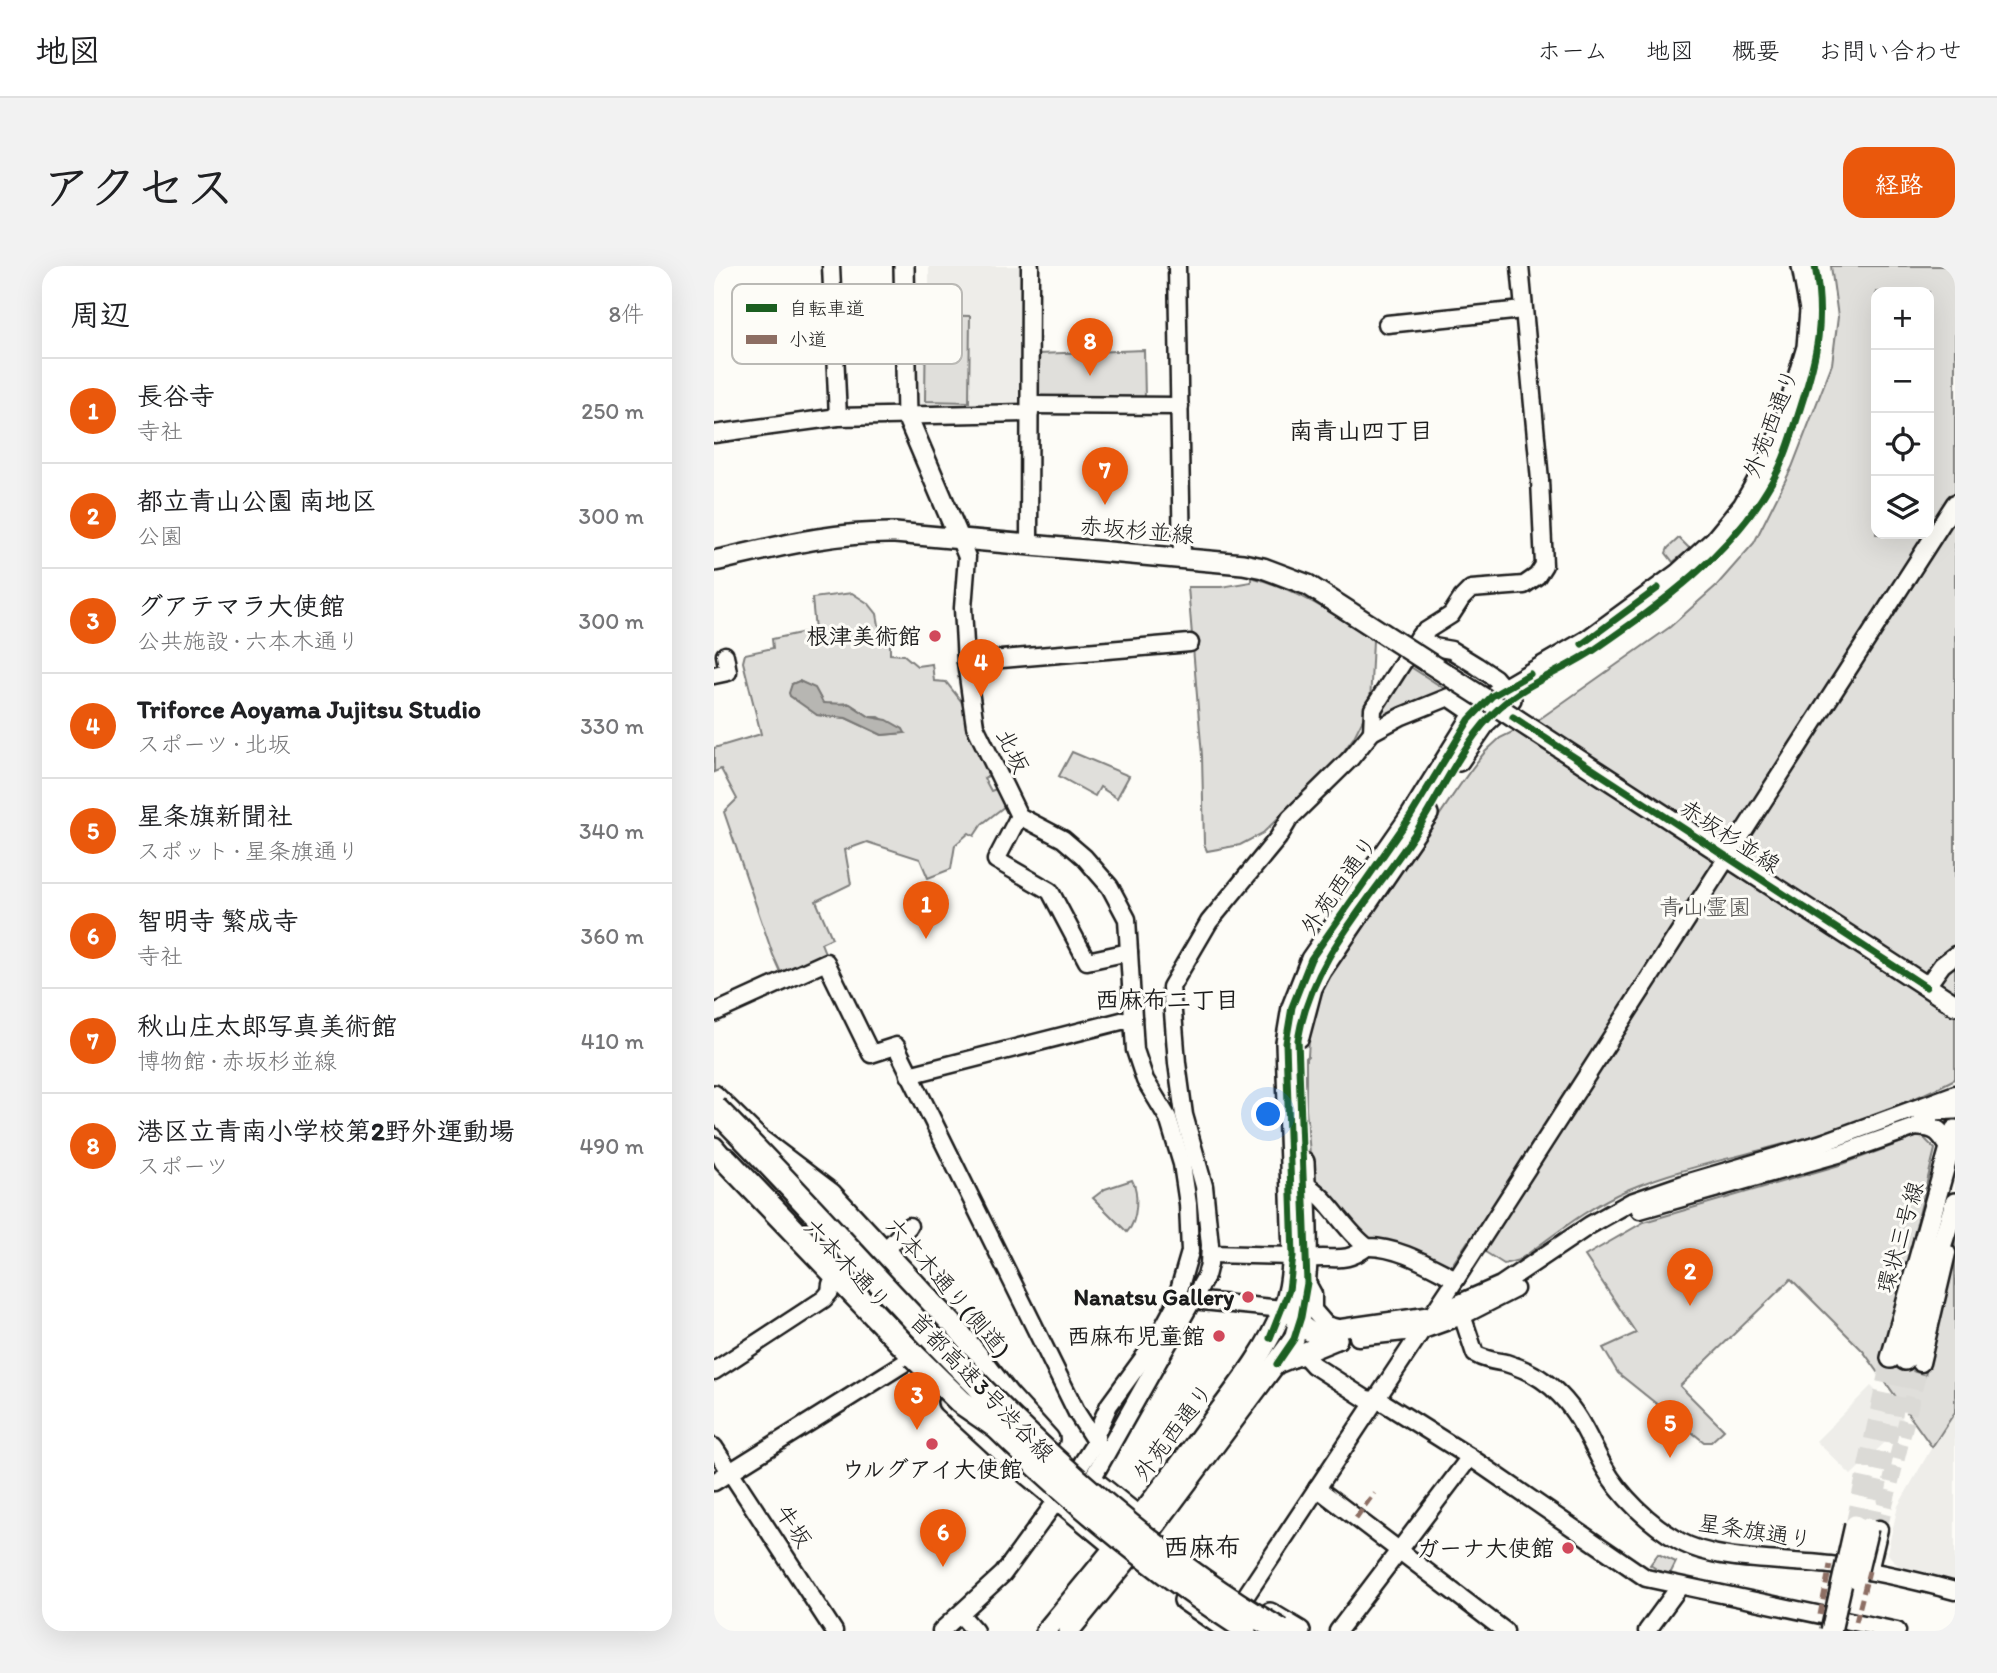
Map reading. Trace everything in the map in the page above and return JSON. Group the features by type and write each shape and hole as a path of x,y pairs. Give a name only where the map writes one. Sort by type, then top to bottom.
{"highway":[{"name":"首都高速3号渋谷線","path":"714,1107 1018,1427 1056,1463 1192,1573 1281,1631"},
{"name":"首都高速3号渋谷線","path":"714,1128 1003,1431 1049,1475 1217,1607 1252,1614"},
{"path":"757,1137 818,1205 994,1389 1056,1463"},
{"path":"720,1153 961,1402 1003,1431"}],"main road":[{"path":"904,266 904,284"},
{"name":"外苑西通り","path":"1509,701 1678,574 1715,540 1743,506 1770,459 1807,347 1810,310 1802,266"},
{"name":"外苑西通り","path":"1300,1258 1282,1048 1282,1006 1289,985 1319,947 1480,718 1591,652 1676,590 1712,559 1752,514 1774,478 1787,449 1815,363 1821,316 1815,266"},
{"path":"906,364 907,416 959,538"},
{"name":"赤坂杉並線","path":"714,561 826,536 895,533 1263,568 1308,584 1509,701 1729,858 1955,1006"},
{"name":"外苑西通り","path":"1069,1631 1270,1338 1293,1294 1300,1258 1305,1184 1298,1040 1301,1022 1312,989 1334,950 1413,837 1463,753 1480,718"},
{"name":"六本木通り(側道)","path":"714,1095 757,1137 831,1193 957,1327 1031,1422 1086,1473"},
{"path":"1953,1139 1921,1120 1931,1110 1955,1111"},
{"path":"714,1116 818,1205 950,1351 1057,1459 1156,1541 1252,1614 1293,1631"},
{"name":"環状三号線","path":"1953,1139 1906,1361 1955,1205"},
{"name":"六本木通り","path":"720,1153 788,1236 906,1362 990,1442 1057,1500 1134,1538 1252,1614 1300,1631"},
{"name":"六本木通り","path":"720,1153 796,1224 1045,1477 1215,1611 1246,1631"},
{"name":"外苑西通り","path":"1046,1631 1134,1538 1301,1332 1293,1294"},
{"path":"1301,1332 1337,1334"},
{"path":"1277,1364 1337,1334"},
{"name":"六本木通り","path":"1086,1473 1134,1538 1192,1605 1224,1630"},
{"path":"1825,1626 1867,1528"},
{"path":"1844,1631 1867,1528"}],"street":[{"path":"831,266 832,284"},
{"path":"1029,544 1030,266"},
{"path":"1177,266 1182,559"},
{"path":"1372,732 1373,709 1419,637 1451,615 1465,593 1471,589 1524,585 1537,576 1544,565 1540,480 1520,266"},
{"path":"1387,324 1523,310"},
{"path":"836,364 838,417"},
{"path":"714,434 838,417 1180,405"},
{"path":"1252,1614 1317,1488 1423,1330 1636,997 1729,858 1955,503"},
{"name":"北坂","path":"959,538 967,557 963,608 965,662 975,726 1019,816"},
{"path":"1419,637 1434,647 1451,650 1494,678 1509,701"},
{"path":"965,662 1190,643"},
{"path":"714,675 728,671 725,655"},
{"path":"1102,1447 1097,1432 1109,1405 1206,1276 1210,1254 1203,1186 1184,1115 1171,987 1209,922 1278,838 1290,818 1351,758 1372,732 1402,716 1449,697 1480,718"},
{"path":"1129,952 1087,961 1050,891 996,860 1019,816 1063,839 1084,857 1110,887 1127,919 1135,1050 1144,1080 1168,1118 1182,1164 1188,1205 1190,1252 1184,1306"},
{"path":"1926,987 1942,965 1955,955"},
{"path":"714,1013 826,962 871,1054 896,1046 1077,1413 1102,1447"},
{"path":"909,1074 1133,1017"},
{"path":"1184,1306 1313,1294 1312,1310 1337,1334 1423,1330 1461,1310 1590,1225 1631,1202 1842,1137 1955,1094"},
{"path":"1842,1137 1921,1120"},
{"path":"1337,1334 1461,1310 1512,1291 1598,1233 1643,1209 1842,1153 1921,1120"},
{"path":"1305,1184 1320,1195 1345,1226 1367,1247"},
{"path":"885,1250 909,1226"},
{"path":"1210,1254 1320,1257 1338,1260 1359,1253 1367,1247 1379,1247 1456,1279"},
{"path":"1456,1279 1461,1310"},
{"path":"714,1371 824,1299 830,1292 831,1284"},
{"name":"星条旗通り","path":"1461,1310 1475,1354 1482,1359 1526,1370 1555,1390 1581,1422 1615,1483 1650,1521 1679,1541 1715,1553 1869,1571"},
{"path":"1234,1391 1270,1355 1301,1332"},
{"path":"1277,1364 1304,1355 1312,1364 1366,1399 1391,1407 1470,1457 1646,1578 1825,1626 1898,1631"},
{"path":"714,1482 906,1362"},
{"name":"牛坂","path":"714,1447 834,1631"},
{"path":"1086,1473 1102,1447"},
{"path":"1338,1631 1470,1457"},
{"path":"1317,1488 1505,1631"},
{"path":"941,1631 1003,1574 1057,1500"},
{"path":"1867,1528 1869,1571 1955,1591"},
{"path":"1647,1631 1680,1587"},
{"path":"960,1614 975,1631"}],"shaded area":[{"path":"929,266 1026,266 1025,408 918,408 918,364 962,364 962,284 929,284"},
{"path":"799,681 815,688 823,703 850,704 870,717 887,720 905,733 882,735 846,718 817,715 790,696 792,684"},
{"path":"1871,1386 1906,1422 1851,1475 1816,1441"},
{"path":"1955,1412 1955,1581 1900,1568 1887,1553 1898,1506"}],"green space":[{"name":"青山霊園","path":"1831,266 1955,266 1955,1079 1914,1099 1847,1125 1683,1170 1627,1190 1585,1213 1519,1260 1504,1264 1468,1241 1450,1268 1367,1241 1312,1177 1306,1108 1306,1058 1320,996 1333,968 1367,914 1485,752 1500,738 1541,718 1670,627 1717,585 1754,543 1792,467 1832,364 1838,317"},
{"path":"962,316 970,316 969,402 925,401 925,364 962,364"},
{"path":"1144,350 1145,399 1036,402 1037,354"},
{"path":"1679,538 1690,549 1673,562 1666,553"},
{"path":"1251,577 1300,595 1373,640 1370,705 1354,737 1338,759 1263,833 1240,845 1207,851 1204,844 1202,756 1188,587 1221,587 1251,582"},
{"path":"852,593 869,604 877,614 879,625 890,638 890,654 904,655 917,666 932,664 934,681 946,682 961,701 990,775 984,778 991,791 996,789 1005,806 982,824 974,836 969,833 955,845 951,869 928,878 920,859 867,842 845,850 851,884 816,901 832,938 821,943 825,953 781,973 724,812 737,799 721,769 714,772 714,748 761,734 743,662 745,654 773,648 772,639 815,630 812,598","holes":["799,681 815,689 823,703 848,703 870,717 879,717 905,733 882,735 846,718 817,715 792,684"]},
{"path":"1406,664 1451,693 1377,721 1380,705"},
{"path":"1072,752 1129,776 1117,798 1100,787 1095,796 1059,776"},
{"path":"1921,1135 1935,1149 1884,1359 1925,1376 1955,1236 1955,1412 1932,1447 1863,1351 1791,1279 1680,1386 1724,1430 1711,1442 1704,1442 1618,1373 1603,1348 1636,1333 1585,1256 1644,1222 1843,1164"},
{"path":"1132,1180 1136,1192 1136,1206 1131,1227 1127,1232 1093,1198 1105,1189"},
{"path":"1658,1554 1676,1562 1668,1578 1650,1576 1655,1568 1650,1565"}],"tunnel":[{"path":"1855,1525 1891,1358"},
{"path":"1868,1528 1905,1360"},
{"path":"1879,1529 1921,1363"}],"marked path":[{"path":"1356,1518 1374,1493"},
{"path":"1820,1615 1830,1565"},
{"path":"1856,1622 1869,1571"}],"cycle path":[{"path":"1277,1364 1294,1339 1307,1283 1298,1040 1316,983 1345,932 1414,835 1464,751 1487,720 1511,698 1594,650 1670,595 1717,554 1756,507 1773,480 1785,453 1812,370 1819,320 1815,266"},
{"path":"1582,644 1658,588"},
{"path":"1270,1338 1289,1290 1293,1256 1286,1043 1292,1007 1311,959 1410,817 1469,720 1492,696 1530,674"},
{"path":"1513,717 1926,987"}],"place":[{"name":"港区立青南小学校第2野外運動場","path":"1090,376"},
{"name":"秋山庄太郎写真美術館","path":"1105,505"},
{"name":"根津美術館","path":"935,636"},
{"name":"Triforce Aoyama Jujitsu Studio","path":"981,697"},
{"name":"長谷寺","path":"926,939"},
{"name":"Nanatsu Gallery","path":"1248,1297"},
{"name":"都立青山公園 南地区","path":"1690,1306"},
{"name":"西麻布児童館","path":"1219,1336"},
{"name":"グアテマラ大使館","path":"917,1430"},
{"name":"ウルグアイ大使館","path":"932,1444"},
{"name":"星条旗新聞社","path":"1670,1458"},
{"name":"ガーナ大使館","path":"1568,1548"},
{"name":"智明寺 繁成寺","path":"943,1567"}],"district":[{"name":"南青山四丁目","path":"1361,430"},
{"name":"西麻布二丁目","path":"1167,999"},
{"name":"西麻布","path":"1202,1547"}]}
